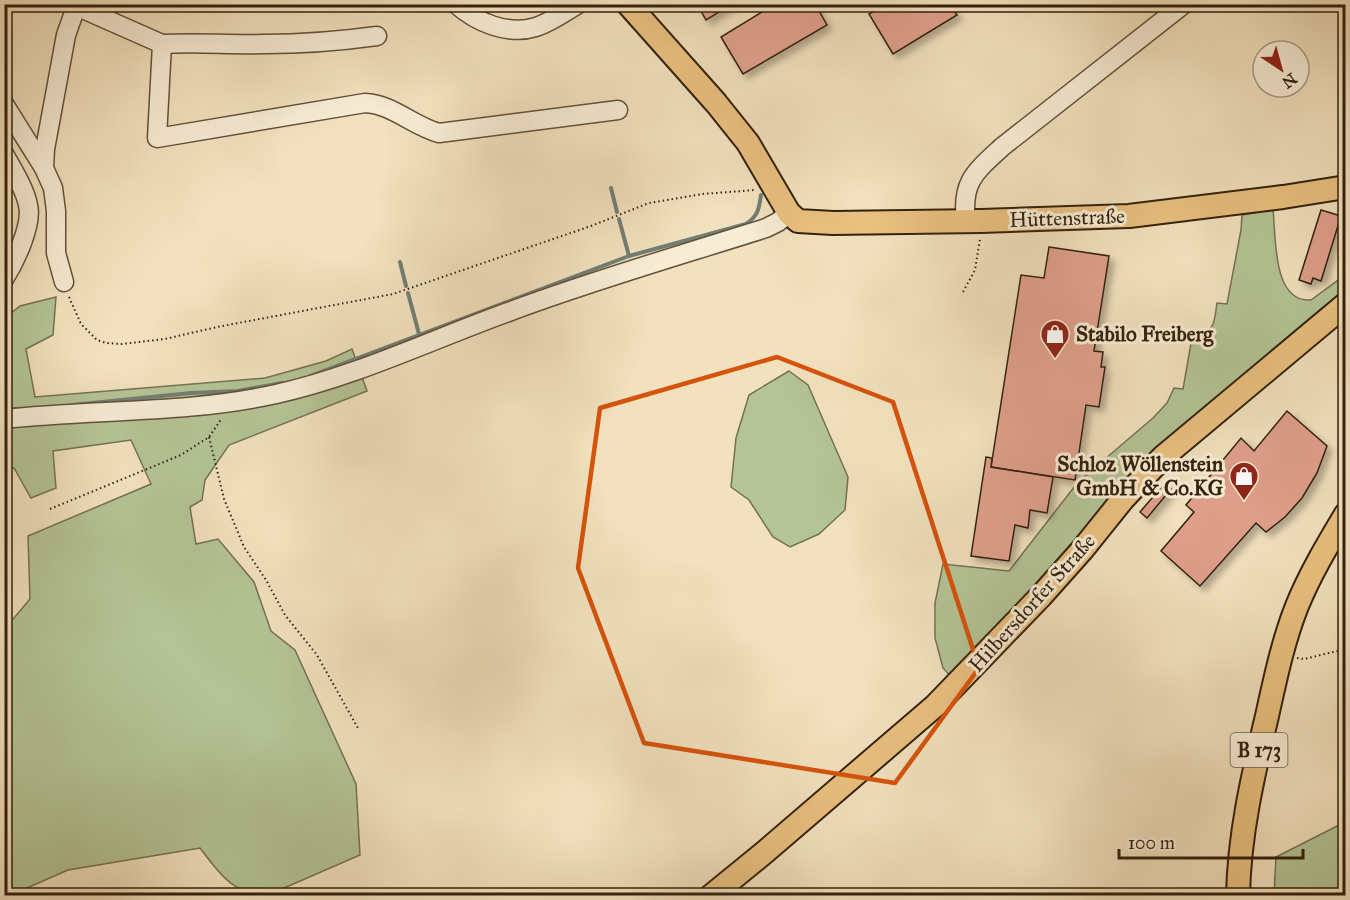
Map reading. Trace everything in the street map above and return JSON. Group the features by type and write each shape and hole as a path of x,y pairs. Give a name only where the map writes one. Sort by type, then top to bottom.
{"main road":[{"path":"628,4 716,103 748,143 789,213"},
{"name":"Hüttenstraße","path":"789,213 798,221 817,222 973,221 1152,213 1283,198 1346,187"},
{"name":"Hilbersdorfer Straße","path":"711,896 774,845 936,705 1041,596 1123,499 1163,457 1346,304"},
{"name":"B 173","path":"1238,896 1238,869 1254,769 1282,656 1297,607 1316,566 1346,514"}],"street":[{"path":"456,4 466,13 483,22 501,28 518,30 534,28 578,4"},
{"path":"973,221 965,196 977,171 1002,147 1184,4"},
{"path":"44,168 66,34 77,5 162,44 194,42 264,45 334,42 377,36"},
{"path":"162,44 157,138 365,103 379,103 439,133 618,110"},
{"path":"4,104 44,168 53,188 56,211 56,253 66,288"},
{"path":"27,139 37,144 48,137"},
{"path":"4,154 28,204 29,221 15,262 4,279"},
{"path":"4,418 57,413 186,409 276,394 358,369 513,310 766,228 789,213"}],"path":[{"path":"66,288 81,324 97,340 112,344 165,339 393,294 591,226 649,203 702,194 756,189 771,182"},
{"path":"963,292 975,270 980,251 973,221"},
{"path":"50,510 181,455 209,438 232,403"},
{"path":"209,438 224,499 244,547 266,580 285,615 317,655 359,730"},
{"path":"1282,656 1304,659 1346,649"}],"highlighted area":[{"path":"777,357 893,402 979,668 895,783 644,743 578,568 600,408"}],"green space":[{"path":"1273,209 1278,266 1289,291 1298,298 1311,300 1345,275 1345,293 953,679 943,668 935,638 935,603 943,564 1009,571 1078,482 1153,418 1167,403 1174,388 1183,389 1193,332 1210,329 1217,303 1227,304 1242,215"},
{"path":"56,297 53,335 26,349 35,397 265,378 326,361 352,349 367,391 229,445 205,480 202,500 190,507 196,544 218,539 254,582 271,631 295,650 356,784 360,855 268,895 256,894 236,887 221,874 200,848 68,870 11,895 5,895 5,624 9,624 30,599 28,536 151,484 131,440 53,451 56,488 31,498 14,468 5,470 4,319 20,306"},
{"path":"789,371 808,385 848,477 845,510 819,534 790,547 773,537 749,500 731,487 736,438 749,395"},
{"path":"1345,822 1345,895 1274,895 1276,857"}],"building":[{"path":"697,4 732,4 706,20"},
{"path":"775,4 815,4 827,25 743,74 721,37"},
{"path":"886,4 950,4 957,15 893,54 869,14"},
{"path":"1321,210 1341,216 1321,281 1313,278 1311,284 1299,280"},
{"name":"Stabilo Freiberg","path":"1049,247 1109,256 1094,351 1103,352 1101,367 1105,367 1099,407 1086,405 1075,480 991,467 1021,275 1044,278"},
{"name":"Schloz Wöllenstein GmbH & Co.KG","path":"1287,411 1327,446 1317,473 1302,498 1285,517 1266,532 1256,523 1200,586 1161,551 1194,512 1186,505 1241,438 1254,451"},
{"path":"986,457 992,458 991,467 1053,477 1047,513 1030,510 1028,528 1015,525 1009,561 971,556"},
{"path":"1165,483 1171,489 1147,518 1140,512"}],"waterway":[{"path":"611,188 617,212"},
{"path":"310,376 629,256 746,224 757,212 761,195"},
{"path":"619,219 629,256"},
{"path":"400,262 406,286"},
{"path":"408,293 419,334"},
{"path":"72,405 191,393 237,391 282,383"},
{"path":"4,409 17,409"}],"place":[{"name":"Stabilo Freiberg","path":"1055,360"},
{"name":"Schloz Wöllenstein GmbH & Co.KG","path":"1244,502"}]}
